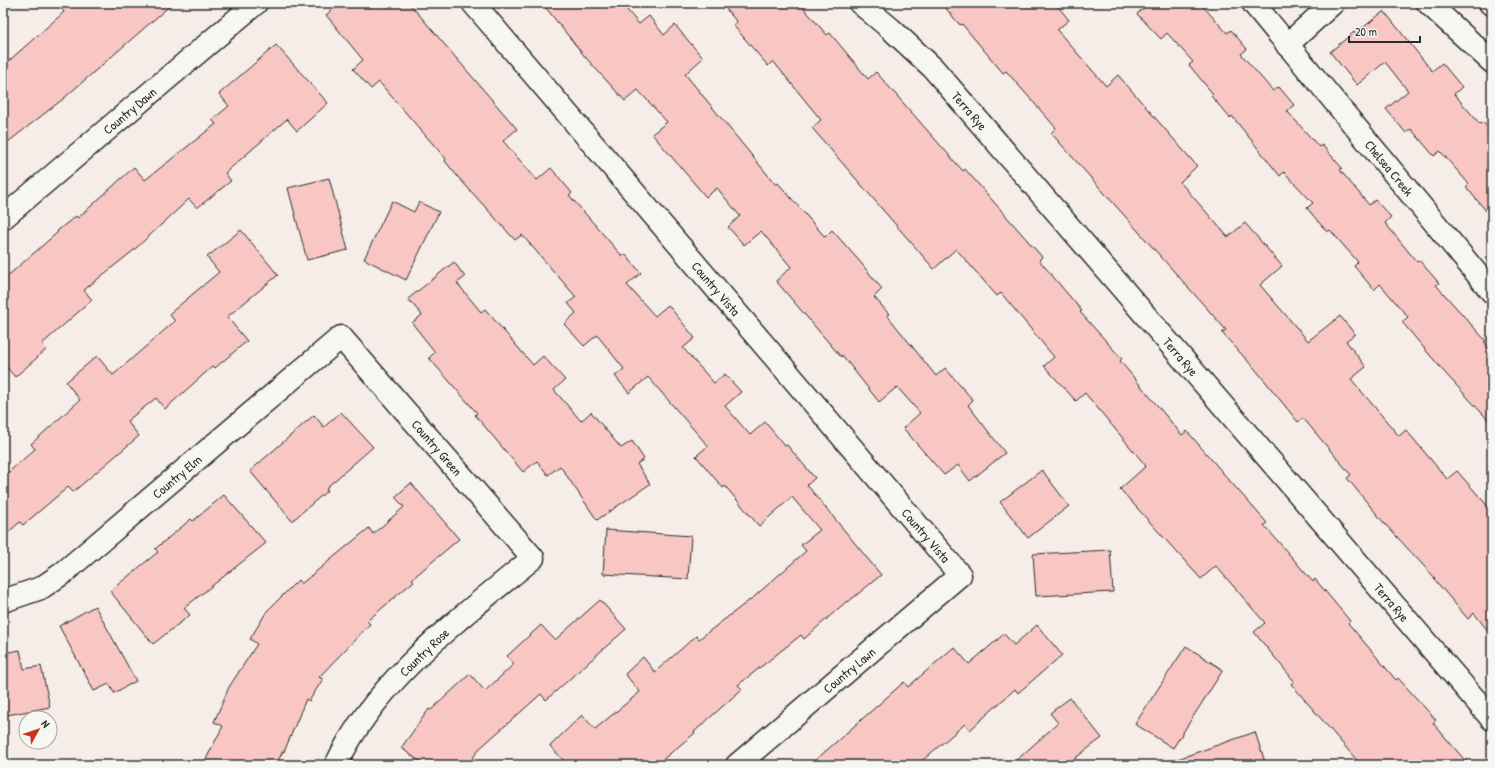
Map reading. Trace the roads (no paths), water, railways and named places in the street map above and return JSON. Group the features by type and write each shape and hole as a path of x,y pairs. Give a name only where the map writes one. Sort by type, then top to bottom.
{"street":[{"name":"Country Dawn","path":"3,218 256,3"},
{"name":"Country Vista","path":"473,3 960,575"},
{"name":"Terra Rye","path":"860,3 892,29 933,68 1492,719"},
{"name":"Chelsea Creek","path":"1253,3 1492,292"},
{"path":"1287,45 1333,3"},
{"path":"1428,3 1490,55"},
{"name":"Country Green","path":"342,337 533,558"},
{"name":"Country Elm","path":"3,601 41,588 63,573 342,337"},
{"name":"Country Rose","path":"336,765 359,725 385,691 414,660 442,634 533,558"},
{"name":"Country Lawn","path":"737,765 960,575"}]}
